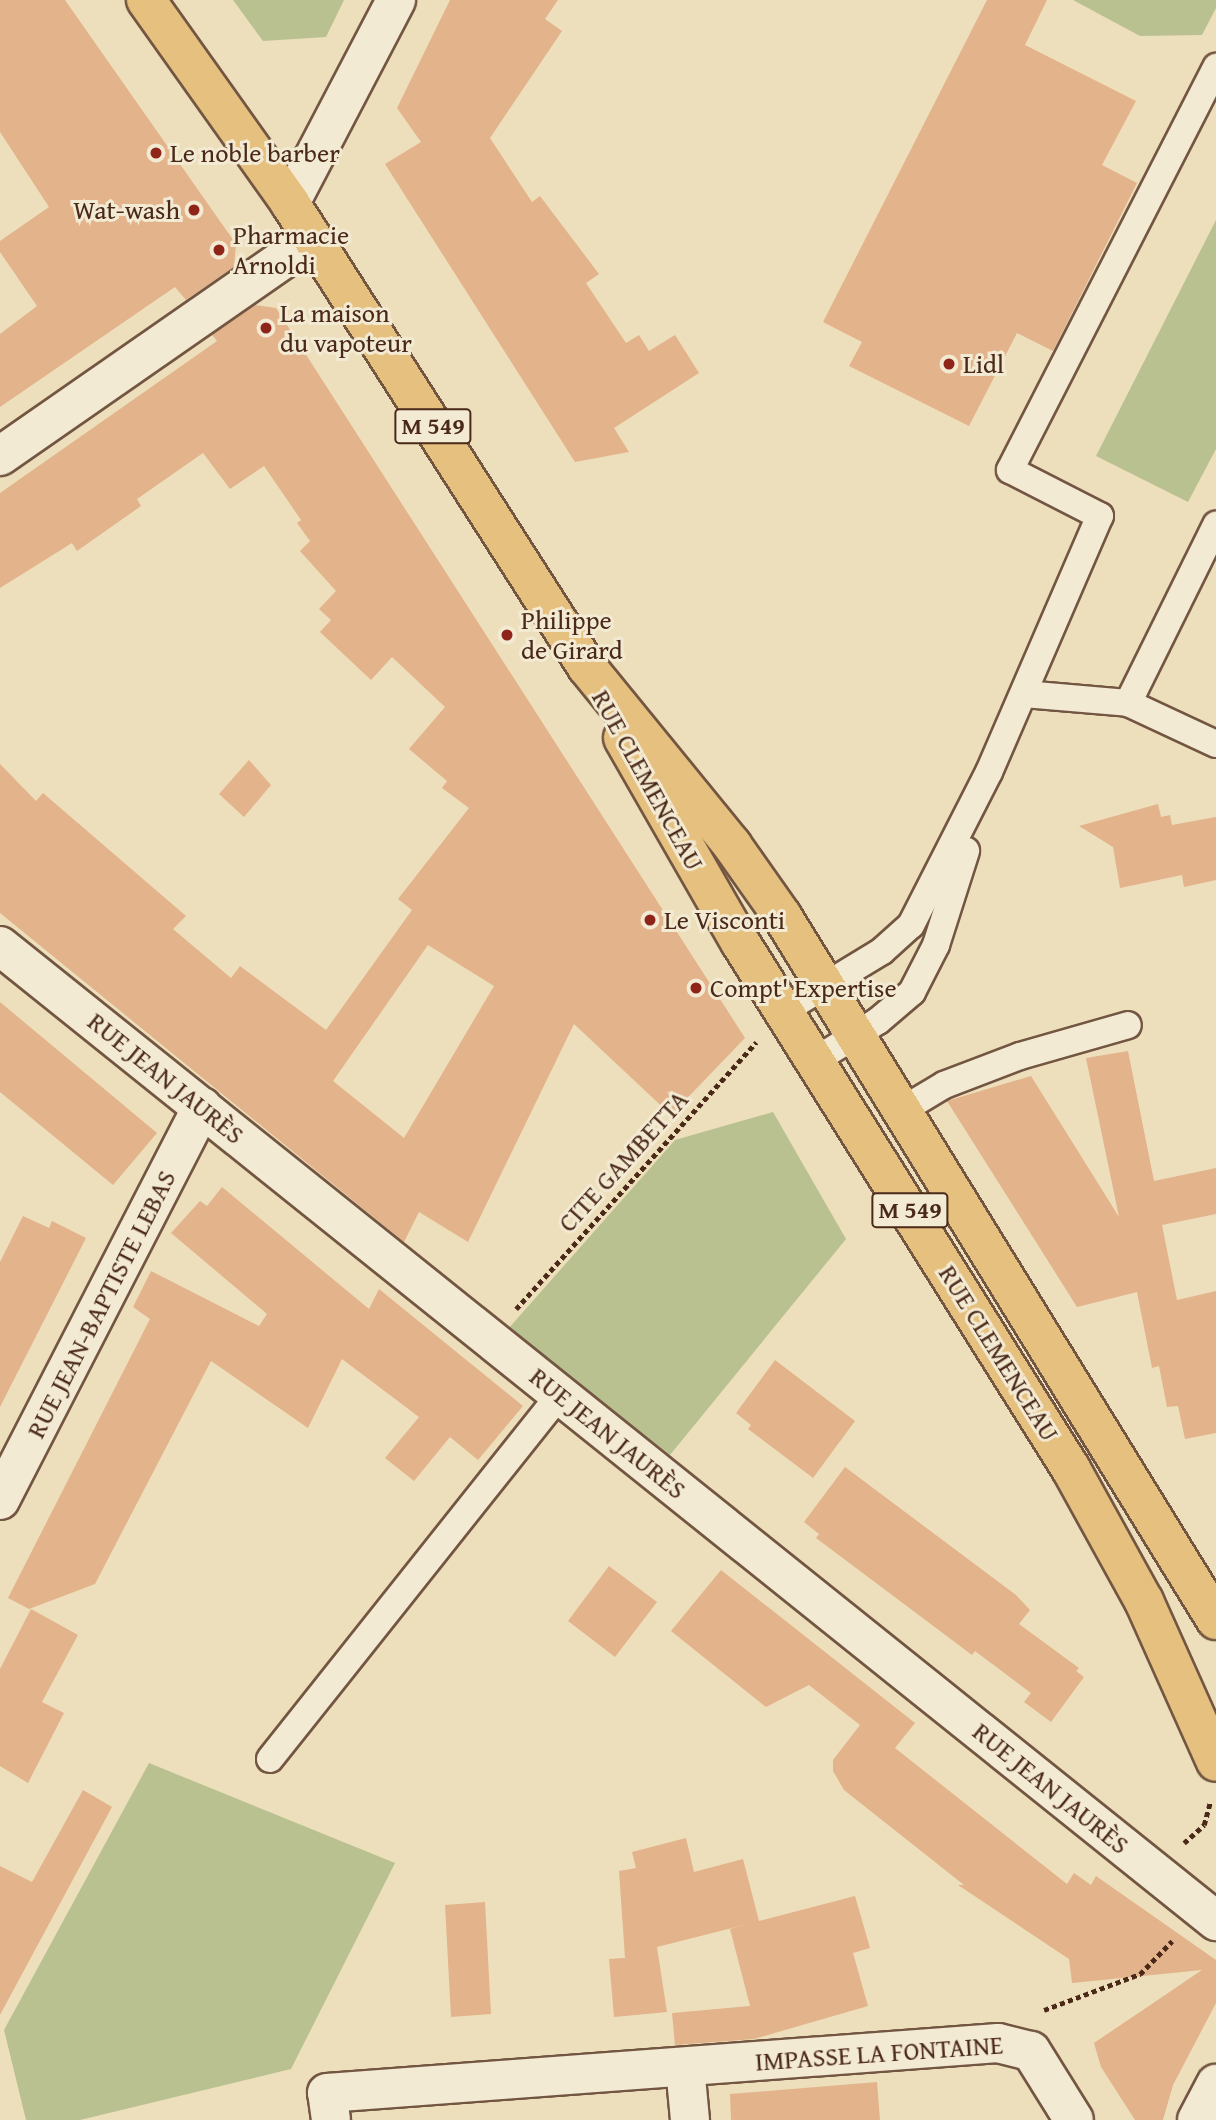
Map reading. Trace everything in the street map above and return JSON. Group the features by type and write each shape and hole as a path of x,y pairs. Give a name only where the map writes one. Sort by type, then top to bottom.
{"main road":[{"name":"M 549","path":"146,0 290,203"},
{"name":"RUE CLEMENCEAU","path":"290,203 587,667 667,820 1103,1524 1144,1601 1215,1761"},
{"name":"RUE CLEMENCEAU","path":"587,667 732,845 827,986 904,1109 968,1222 1216,1620"}],"street":[{"path":"290,203 396,0"},
{"path":"0,456 312,239"},
{"name":"RUE JEAN JAURÈS","path":"0,946 1209,1915"},
{"name":"RUE JEAN-BAPTISTE LEBAS","path":"0,1500 202,1107"},
{"name":"IMPASSE LA FONTAINE","path":"331,2120 327,2093 1013,2044 1031,2051 1042,2062 1073,2120"},
{"path":"685,2067 690,2120"},
{"path":"1196,2120 1216,2084"}],"lane":[{"path":"785,1010 882,951 911,925 989,772 1100,516 1010,470 1216,67"},
{"path":"1128,703 1216,525"},
{"path":"1024,694 1128,703 1216,744"},
{"path":"816,1060 895,1007 925,972 989,772"},
{"path":"904,1109 944,1085 1020,1056 1128,1025"},
{"path":"270,1759 560,1395"}],"path":[{"name":"CITE GAMBETTA","path":"490,1338 785,1010"},
{"path":"1178,1845 1193,1839 1204,1825 1215,1761"},
{"path":"1013,2044 1040,2011 1140,1974 1209,1915"}],"green space":[{"path":"233,0 344,0 326,37 263,41"},
{"path":"1073,0 1216,0 1216,8 1202,35 1140,36"},
{"path":"1216,220 1216,449 1188,502 1096,456"},
{"path":"773,1112 846,1239 670,1455 508,1329 675,1140"},
{"path":"149,1763 395,1863 291,2069 80,2120 26,2120 4,2030"}],"building":[{"path":"0,0 65,0 236,244 234,267 186,300 175,287 0,407 0,334 37,306 0,252 0,241 49,207 0,132"},
{"path":"450,0 558,0 545,19 562,31 490,138 532,202 540,196 599,274 586,283 626,343 639,335 649,351 675,335 699,373 614,428 629,452 575,462 385,164 421,142 397,108"},
{"path":"987,0 1047,0 1025,45 1136,101 1102,165 1137,183 1053,351 1017,333 969,426 849,366 862,342 823,322"},
{"path":"255,305 276,308 745,1038 671,1115 574,1024 468,1242 419,1212 404,1242 0,913 0,764 36,801 43,793 186,916 173,929 231,978 240,966 326,1030 412,910 398,899 469,808 442,788 447,781 409,749 445,707 392,657 371,680 320,632 331,620 319,609 336,591 300,551 310,541 297,523 301,520 264,466 230,489 203,453 137,499 141,506 77,551 72,543 0,588 0,493 217,341 212,335","holes":["428,945 494,986 404,1138 333,1081"]},
{"path":"249,760 271,785 244,817 219,794"},
{"path":"1158,804 1161,817 1170,815 1172,825 1216,817 1216,880 1184,887 1182,875 1120,888 1113,847 1079,826"},
{"path":"0,1002 157,1133 113,1185 0,1092"},
{"path":"1128,1051 1154,1181 1216,1168 1216,1214 1162,1225 1177,1300 1216,1291 1216,1433 1185,1439 1178,1406 1167,1407 1159,1366 1152,1368 1137,1292 1077,1307 947,1101 1031,1076 1119,1217 1086,1058"},
{"path":"222,1187 369,1309 379,1289 523,1406 478,1460 450,1437 414,1481 385,1458 419,1417 342,1359 308,1428 211,1361 95,1584 29,1609 8,1598 150,1319 133,1307 151,1271 259,1326 267,1314 171,1233 200,1201 207,1206"},
{"path":"23,1216 49,1228 52,1221 86,1238 0,1407 0,1262"},
{"path":"775,1360 855,1421 813,1478 748,1429 751,1425 736,1413"},
{"path":"845,1467 1016,1595 1030,1610 1019,1624 1079,1668 1076,1671 1084,1677 1051,1722 1024,1702 1031,1693 975,1651 972,1655 816,1538 819,1534 804,1522"},
{"path":"609,1566 657,1602 615,1657 568,1621"},
{"path":"721,1570 915,1723 895,1748 1067,1884 1074,1873 1091,1885 1096,1876 1216,1960 1216,2003 1173,2085 1163,2120 1135,2120 1101,2067 1094,2043 1202,1970 1072,1983 1069,1959 958,1885 964,1885 844,1790 833,1771 833,1760 860,1725 809,1685 766,1707 671,1631"},
{"path":"31,1609 78,1635 42,1702 64,1713 28,1783 0,1766 0,1669"},
{"path":"83,1790 112,1807 0,2015 0,1866 32,1882"},
{"path":"686,1838 694,1872 743,1859 759,1921 855,1896 870,1948 853,1953 868,2006 754,2039 675,2045 672,2013 750,2006 730,1929 748,1924 657,1947 667,2012 614,2017 609,1959 625,1958 619,1871 636,1868 632,1852"},
{"path":"485,1902 491,2014 451,2017 445,1905"},
{"path":"877,2082 880,2120 731,2120 730,2094"}],"place":[{"name":"Le noble barber","path":"156,153"},
{"name":"Wat-wash","path":"194,210"},
{"name":"Pharmacie Arnoldi","path":"219,250"},
{"name":"La maison du vapoteur","path":"266,328"},
{"name":"Lidl","path":"949,364"},
{"name":"Philippe de Girard","path":"507,635"},
{"name":"Le Visconti","path":"650,920"},
{"name":"Compt' Expertise","path":"696,988"}]}
